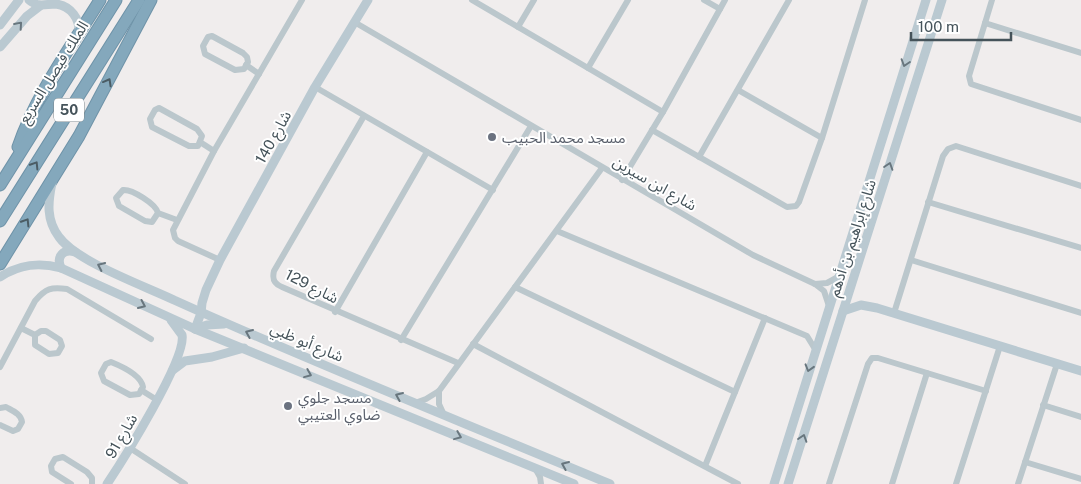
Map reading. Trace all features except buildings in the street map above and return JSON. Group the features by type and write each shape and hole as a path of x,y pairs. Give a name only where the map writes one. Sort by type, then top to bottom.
{"highway":[{"path":"13,164 20,139 31,115 100,0"},
{"name":"الملك فيصل السريع","path":"0,185 116,0"},
{"name":"50","path":"0,221 139,0"},
{"path":"0,264 54,178 117,66 151,0"}],"street":[{"path":"0,25 19,0"},
{"path":"29,0 57,4 70,10 78,23 79,33"},
{"path":"220,260 178,241 173,233 177,220 214,150 302,0"},
{"name":"شارع 140","path":"195,329 206,290 220,260 315,88 356,23 368,0"},
{"path":"518,27 534,0"},
{"path":"588,68 628,0"},
{"path":"704,0 720,9"},
{"path":"622,180 663,112 725,0"},
{"path":"699,157 789,0"},
{"path":"652,130 787,207 793,208 799,202 822,138 865,0"},
{"name":"شارع إبراهيم بن أدهم","path":"774,484 926,0"},
{"name":"شارع إبراهيم بن أدهم","path":"788,484 942,0"},
{"path":"992,0 969,76 970,82 975,86 1081,120"},
{"path":"476,1 663,112"},
{"path":"0,46 27,16 48,4"},
{"name":"شارع ابن سيرين","path":"356,23 753,256 816,284"},
{"path":"985,23 1081,53"},
{"path":"215,36 243,53 248,60 246,66 242,70 235,70 205,54 202,49 208,37 215,36"},
{"path":"246,66 259,74"},
{"path":"315,88 493,190"},
{"path":"738,90 822,138"},
{"path":"896,91 898,95 904,98 912,95"},
{"path":"162,109 197,129 202,136 200,142 196,147 189,146 152,127 150,119 155,110 162,109"},
{"path":"890,112 898,110 905,117"},
{"name":"شارع 129","path":"364,116 273,275 273,279 278,286 335,312 458,363"},
{"path":"402,340 531,126"},
{"path":"200,142 214,150"},
{"path":"894,313 943,156 948,149 956,146 1081,186"},
{"path":"335,312 427,152"},
{"path":"415,403 439,391 602,168"},
{"name":"شارع أبو ظبي","path":"54,178 48,202 50,220 59,238 75,252 96,264 201,313 610,484"},
{"path":"158,213 152,222 145,221 119,206 116,198 123,190 128,190 152,204 158,213 177,220"},
{"path":"928,202 1081,248"},
{"path":"557,231 807,336 814,335 822,329"},
{"path":"61,268 59,260 61,254 66,251 75,252"},
{"path":"911,260 1081,313"},
{"name":"شارع أبو ظبي","path":"0,277 28,264 49,264 61,268 195,329 574,484"},
{"path":"816,284 827,283 838,277"},
{"path":"816,284 827,295 829,306"},
{"path":"850,286 861,305"},
{"path":"0,368 35,301 43,292 54,287 68,289 151,339"},
{"path":"515,287 735,392"},
{"path":"180,302 194,300 206,290"},
{"path":"843,311 861,305 894,313 1081,371"},
{"path":"171,318 192,317 201,313"},
{"name":"شارع 91","path":"108,484 173,370 183,339 180,330 171,318"},
{"path":"705,466 764,318"},
{"path":"195,329 213,324 231,325"},
{"path":"21,328 35,335"},
{"path":"46,330 60,340 61,349 56,354 49,354 35,345 35,335 46,330"},
{"path":"807,336 815,349"},
{"path":"473,344 738,484"},
{"path":"956,484 1000,346"},
{"path":"173,370 185,361 212,357 244,348"},
{"path":"829,484 870,360 878,358 986,391"},
{"name":"شارع 91","path":"114,363 138,377 143,384 141,390 137,395 130,395 104,381 101,375 106,364 114,363"},
{"path":"1018,484 1057,364"},
{"path":"892,484 927,373"},
{"name":"شارع 91","path":"141,390 156,400"},
{"path":"439,391 439,404 444,415"},
{"path":"1043,405 1081,417"},
{"path":"0,408 6,407 17,414 21,417 22,422 18,430 13,431 0,425"},
{"path":"130,448 185,484"},
{"path":"72,484 52,472 51,466 55,459 63,457 87,472 92,478 92,484"},
{"path":"1025,462 1081,479"},
{"path":"534,467 540,477 541,484"},
{"path":"553,484 562,479"}],"place":[{"name":"مسجد محمد الحبيب","path":"492,137"},
{"name":"مسجد جلوي ضاوي العتيبي","path":"288,406"}]}
